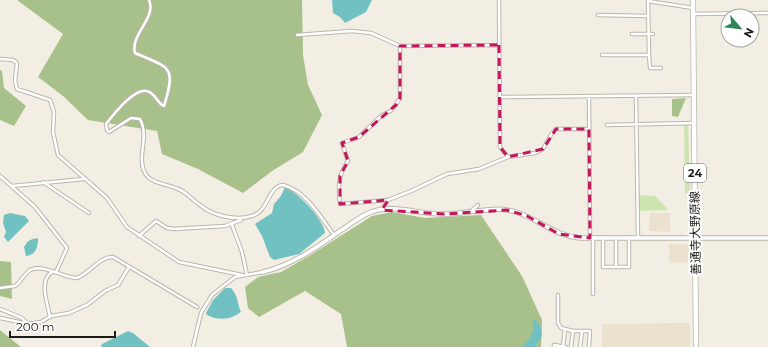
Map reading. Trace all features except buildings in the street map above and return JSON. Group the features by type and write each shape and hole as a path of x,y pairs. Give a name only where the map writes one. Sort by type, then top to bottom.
{"main road":[{"name":"善通寺大野原線","path":"693,0 696,347"}],"street":[{"path":"148,0 150,11 134,49 135,53 165,66 168,70 170,83 164,106 161,105 151,92 143,90 137,92 118,109 105,127 109,132 131,118 140,120 145,133 142,149 143,167 148,177 188,194 208,210 231,218 254,216 263,210 274,189 283,185 298,191 315,209 334,236"},
{"path":"499,0 500,147 508,157"},
{"path":"661,68 650,68 648,55 648,1 693,8"},
{"path":"694,14 768,13"},
{"path":"598,16 648,16"},
{"path":"297,35 345,31 362,32 375,35 400,46 500,46"},
{"path":"632,34 654,34"},
{"path":"400,46 400,98 396,105 381,116 359,137 342,143 348,161 340,176 338,187 340,204 343,205 388,200 412,191 443,175 478,169 508,157 535,153 543,150 552,133 556,130 589,129"},
{"path":"602,55 648,55"},
{"path":"0,59 13,60 17,63 15,81 17,89 50,100 54,112 53,132 58,155 107,198 127,227 179,262 242,275 263,272 285,265 372,212 394,209 444,214 507,210 516,212 559,234 591,238 768,238"},
{"path":"500,97 694,95"},
{"path":"589,96 593,294"},
{"path":"636,96 638,237"},
{"path":"607,125 636,123 694,123"},
{"path":"0,176 35,207 67,248 56,272"},
{"path":"11,186 85,179"},
{"path":"43,182 89,213"},
{"path":"382,210 388,200"},
{"path":"471,212 478,205"},
{"path":"139,236 156,221 167,228 174,229 232,225 244,218"},
{"path":"232,225 242,252 247,275"},
{"path":"602,238 603,267 629,267 630,238"},
{"path":"616,238 616,267"},
{"path":"0,288 15,286 30,270 34,269 45,269 77,278 82,277 108,257 113,257 197,307"},
{"path":"0,318 28,324 41,322 50,317 87,305 105,291 118,285 129,267"},
{"path":"50,317 44,282 47,275 52,272"},
{"path":"193,347 200,317 207,301 228,281 242,275"},
{"path":"558,295 558,323 561,328 573,331 590,331 589,347"},
{"path":"0,309 22,318 28,324"},
{"path":"554,347 554,345 564,347 565,329"},
{"path":"571,347 573,331"},
{"path":"580,347 582,331"}],"highlighted area":[{"path":"499,45 500,147 508,157 543,149 556,129 589,129 590,238 559,234 527,216 507,210 444,214 382,210 388,200 340,204 340,176 348,161 342,143 359,137 396,105 400,98 400,46"}],"shaded area":[{"path":"650,213 670,213 670,232 649,231"},
{"path":"669,244 689,244 689,262 669,263"},
{"path":"690,323 690,347 602,347 602,324"}],"green space":[{"path":"17,0 302,0 303,55 308,85 322,115 303,152 272,171 243,193 198,169 162,154 157,131 88,120 63,96 38,77 63,34"},
{"path":"0,70 2,71 4,88 26,106 14,126 0,120"},
{"path":"686,98 678,117 672,116 672,99"},
{"path":"684,125 688,125 690,193 685,194"},
{"path":"638,195 655,196 668,210 638,211"},
{"path":"392,212 425,218 481,215 522,276 542,320 541,347 347,347 341,314 305,291 259,317 248,308 245,287 258,277 281,272 372,216"},
{"path":"0,261 11,262 12,299 0,296"},
{"path":"0,330 21,347 0,347"}],"water":[{"path":"332,0 372,0 366,12 345,23 340,17 333,13"},
{"path":"285,187 291,190 310,207 320,220 325,233 299,254 274,260 270,257 262,236 255,224 272,213 274,204 281,196"},
{"path":"10,213 25,216 29,221 8,242 4,237 6,232 3,223 4,215"},
{"path":"38,238 36,250 32,254 26,256 25,245 30,240"},
{"path":"225,288 231,288 233,291 241,312 233,317 224,319 207,315 206,313 213,300"},
{"path":"535,320 541,327 542,336 535,347 522,347 531,335 533,328 532,321"},
{"path":"128,331 133,333 150,347 101,347 102,344"}]}
